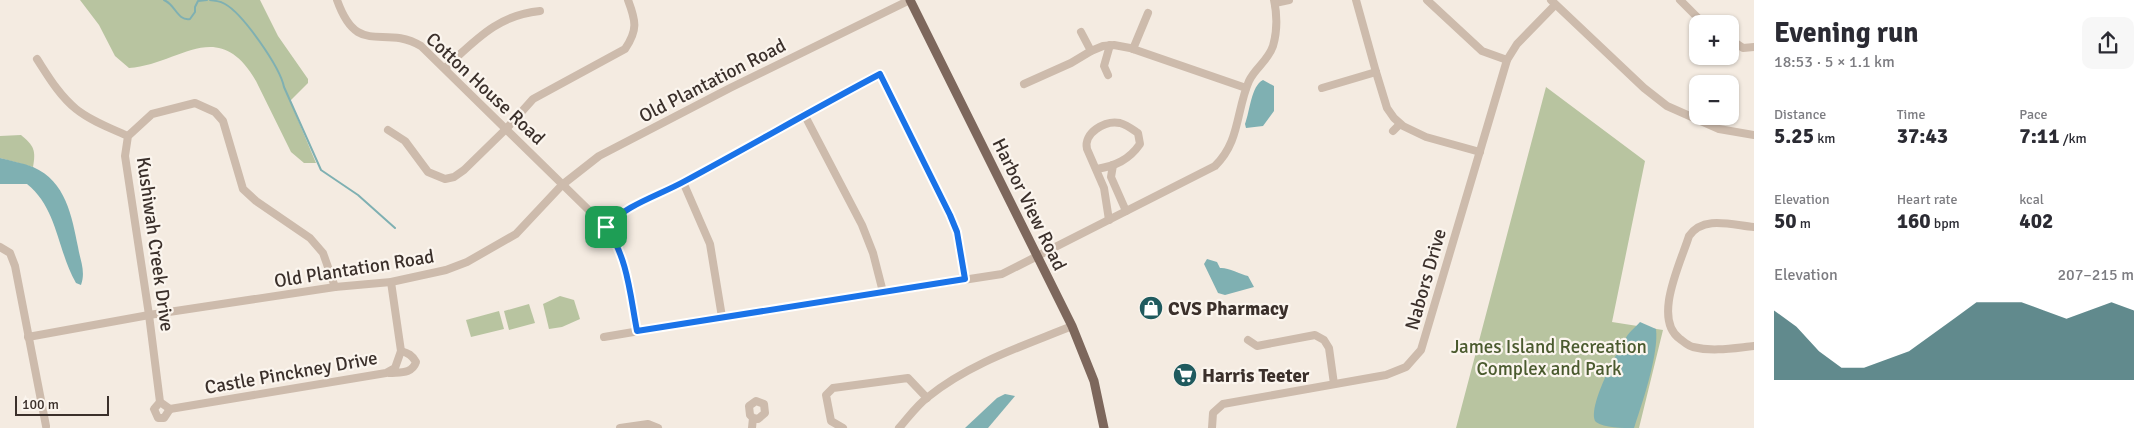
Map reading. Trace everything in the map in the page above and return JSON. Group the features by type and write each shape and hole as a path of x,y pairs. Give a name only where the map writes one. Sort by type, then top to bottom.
{"main road":[{"name":"Harbor View Road","path":"910,0 1072,326 1094,382 1104,428"}],"street":[{"name":"Cotton House Road","path":"337,0 347,23 360,34 370,38 403,38 412,41 445,68 606,227 616,242 625,264 637,331"},
{"path":"388,130 405,141 428,172 445,179 454,176 464,170 507,128 533,99 625,49 635,29 635,18 628,0"},
{"name":"Old Plantation Road","path":"28,336 149,315 335,287 391,282 446,270 467,262 516,234 562,184 599,156 730,88 910,0"},
{"path":"604,337 1002,274 1216,166 1231,147 1250,79 1268,57 1273,45 1276,31 1274,2 1289,0"},
{"path":"1356,0 1388,108 1400,124 1426,137 1480,152"},
{"path":"1427,0 1482,51 1507,60"},
{"path":"1680,0 1695,15"},
{"path":"1553,2 1644,88 1667,106 1719,129 1754,135"},
{"name":"Nabors Drive","path":"1212,428 1213,414 1223,404 1386,375 1406,367 1422,350 1507,60 1517,44 1553,2"},
{"path":"445,68 489,29 522,13 540,11"},
{"path":"1133,50 1148,13"},
{"path":"1081,32 1091,51"},
{"path":"1024,84 1071,63 1091,51 1110,45 1133,50 1246,88"},
{"path":"1108,75 1104,66 1110,45"},
{"path":"1739,46 1743,48 1754,48"},
{"path":"37,59 59,91 76,109 128,136"},
{"path":"1322,88 1376,72"},
{"path":"606,227 618,214 683,182 880,74 950,215 957,232 965,279"},
{"name":"Kushiwah Creek Drive","path":"165,405 149,315 125,156 128,136 152,114 195,103 215,112 223,121 243,189 256,202 310,238 324,254 335,287"},
{"path":"804,114 862,225 873,253 883,292"},
{"path":"1097,169 1114,165 1128,158 1140,144 1138,133 1118,123 1101,126 1087,136 1086,149 1097,169 1104,188 1109,220"},
{"path":"1393,132 1400,124"},
{"path":"1114,165 1111,177 1126,211"},
{"path":"683,182 710,244 722,317"},
{"path":"1754,227 1707,222 1695,227 1689,236 1667,308 1668,324 1677,337 1690,347 1707,349 1754,346"},
{"path":"0,247 10,253 15,266 46,426"},
{"name":"Castle Pinckney Drive","path":"165,405 386,373 395,368 401,351 391,282"},
{"path":"899,428 927,398 983,362 1072,326"},
{"path":"1248,340 1257,346 1315,335 1324,340 1329,348 1334,384"},
{"path":"386,373 407,372 415,366 416,362 413,358 408,353 401,351"},
{"path":"843,428 831,421 826,395 833,388 908,378 927,398"},
{"path":"752,428 753,418"},
{"path":"620,428 648,424 658,428"}],"green space":[{"path":"80,0 260,0 278,36 308,79 308,83 290,101 316,163 304,163 291,152 256,81 242,61 227,51 212,47 181,53 147,65 129,68 115,56 99,25"},
{"name":"James Island Recreation Complex and Park","path":"1546,87 1645,161 1612,322 1663,330 1639,428 1456,428"},
{"path":"21,135 29,142 33,149 33,167 0,158 0,136"},
{"path":"560,296 574,300 580,319 562,327 549,329 543,304"},
{"path":"529,304 535,323 509,330 504,311"},
{"path":"499,311 504,329 471,337 466,320"}],"water":[{"path":"1263,80 1274,86 1274,111 1263,126 1246,128 1245,124 1253,93"},
{"path":"0,158 33,167 44,173 60,191 70,212 76,236 83,270 81,285 76,283 51,218 37,194 27,184 0,184"},
{"path":"1207,259 1217,262 1220,268 1248,276 1254,287 1225,295 1218,293 1204,264"},
{"path":"1640,322 1656,329 1656,339 1650,377 1634,428 1599,424 1596,422 1594,415 1595,405 1604,379 1628,334"},
{"path":"1005,394 1015,396 988,428 965,428 997,398"}],"waterway":[{"path":"164,0 182,18 186,19 190,19 195,12 198,1 207,0"},
{"path":"210,0 223,3 233,10 251,29 260,42 276,67 321,170 358,195 395,228"}],"place":[{"name":"CVS Pharmacy","path":"1151,308"},
{"name":"Harris Teeter","path":"1185,375"}],"route":[{"path":"880,74 950,215 957,232 965,279 637,331 625,264 616,242 606,227 618,214 683,182 880,74"}]}
